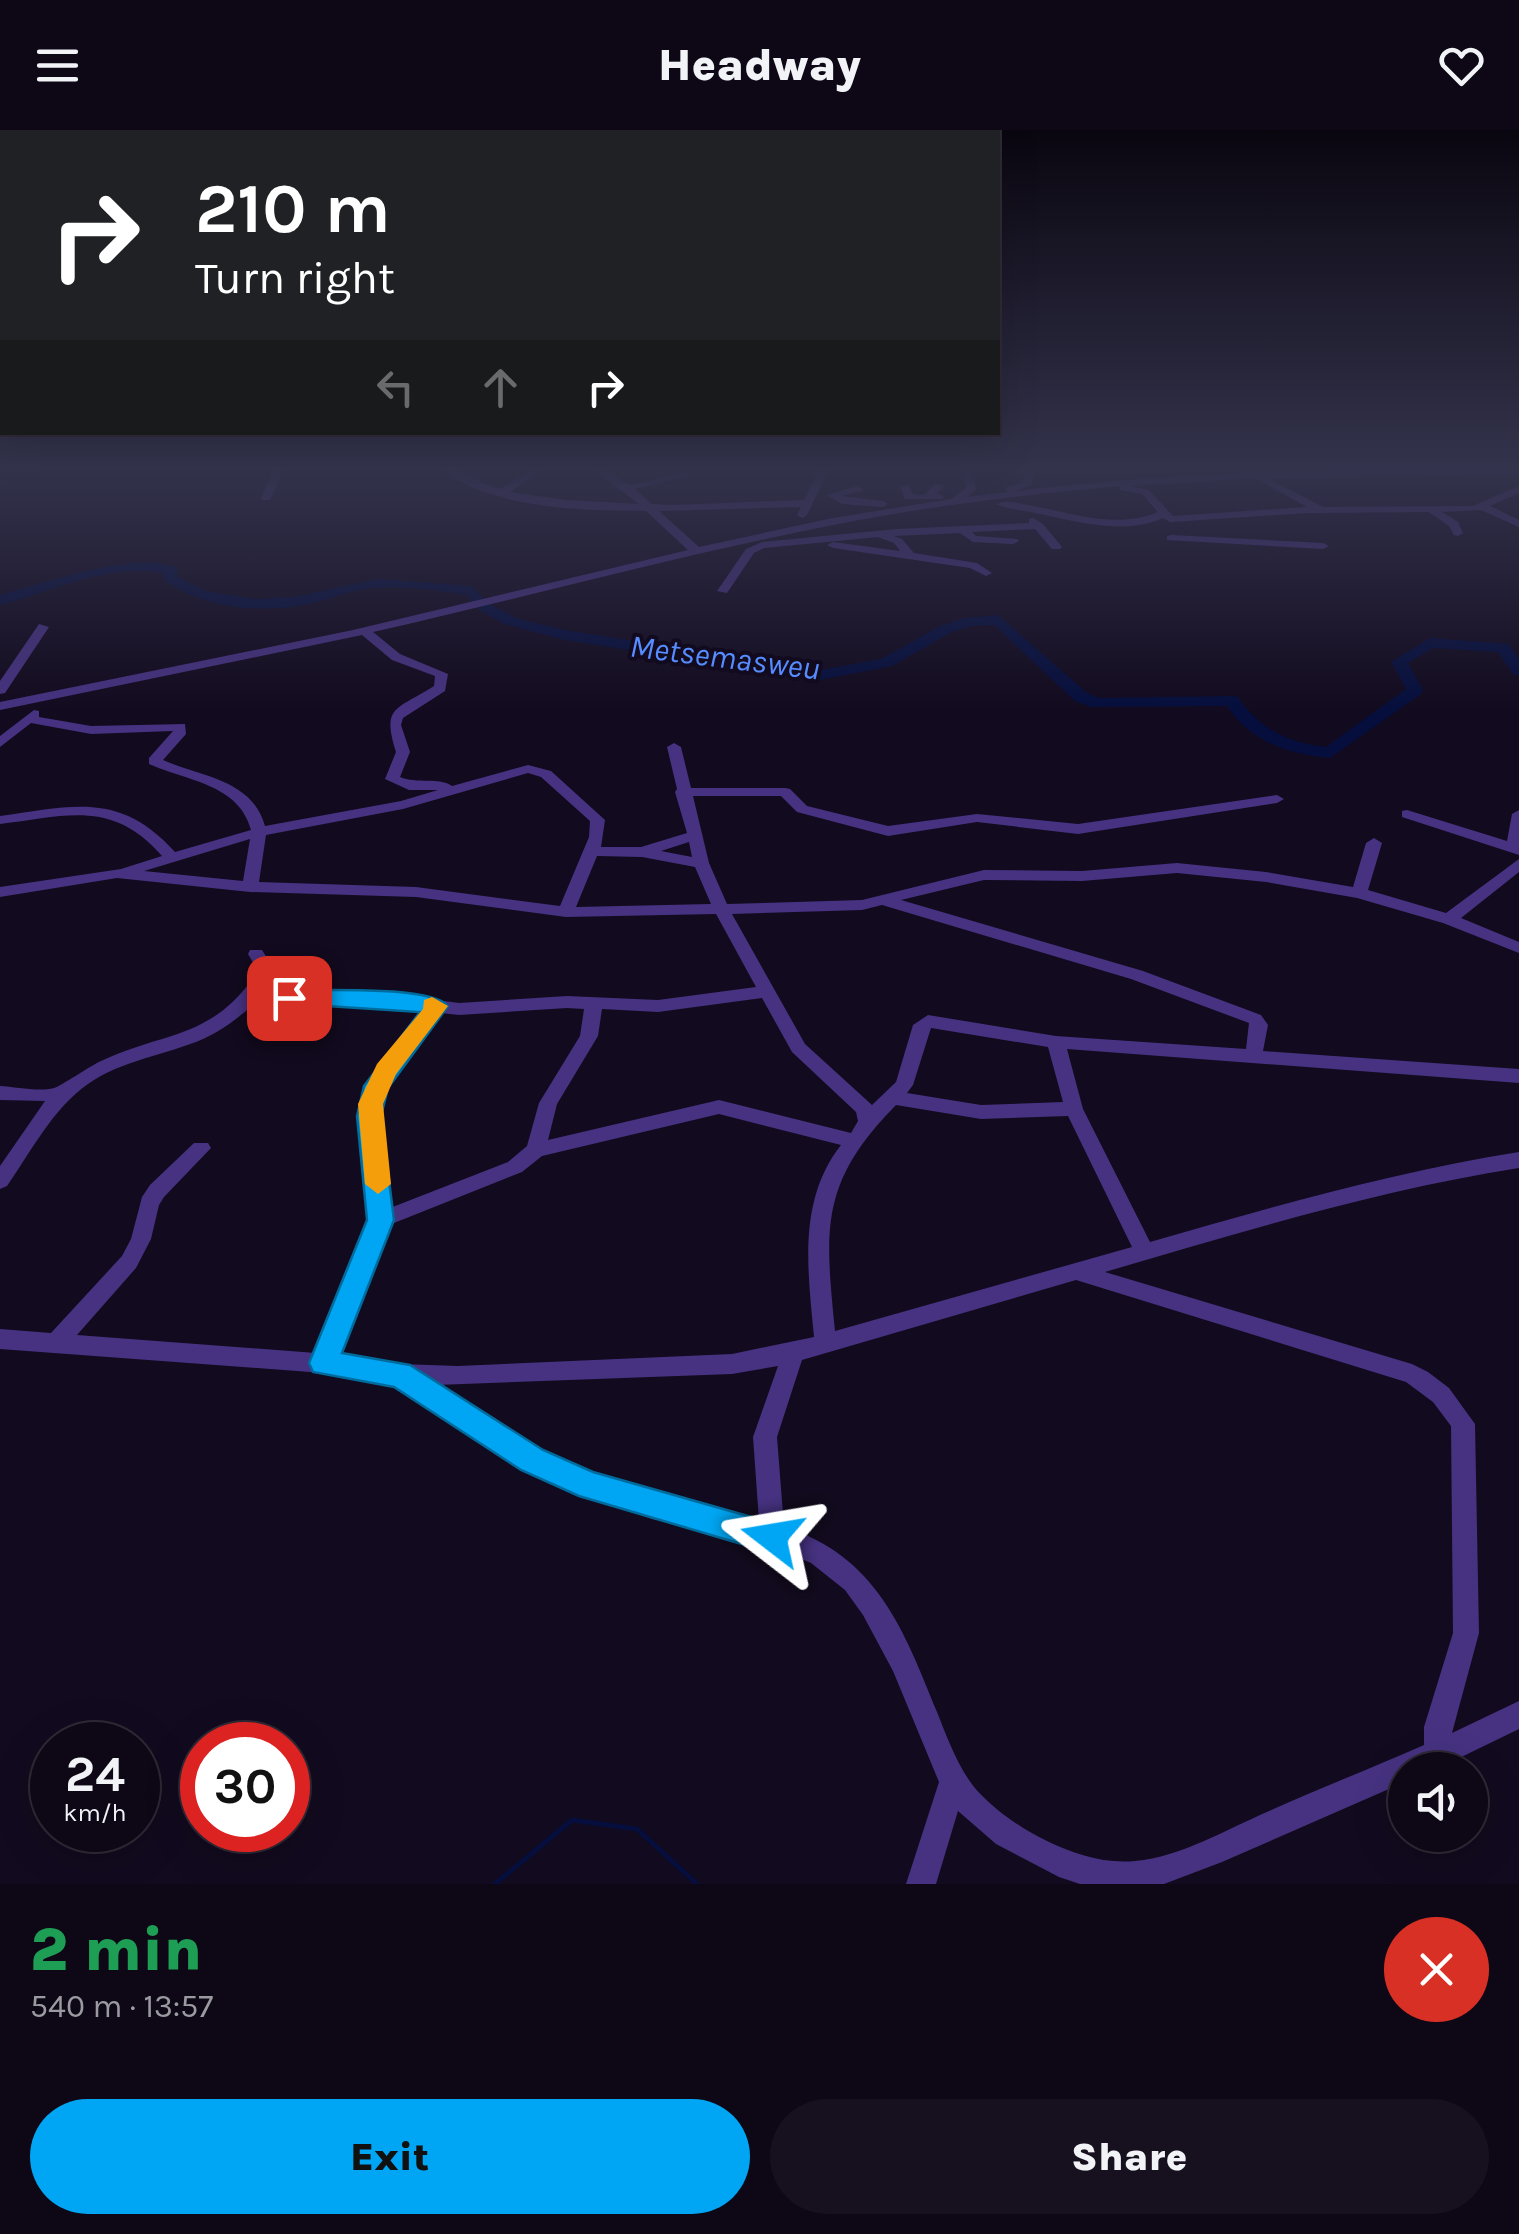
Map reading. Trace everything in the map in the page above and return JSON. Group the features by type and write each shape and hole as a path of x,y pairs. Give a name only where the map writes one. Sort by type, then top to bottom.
{"street":[{"path":"0,706 364,631 692,551"},
{"path":"723,591 751,551"},
{"path":"877,551 973,565 986,573"},
{"path":"905,551 910,556"},
{"path":"0,690 43,628"},
{"path":"364,631 396,657 444,678 440,688 397,716 394,726 402,752 392,779 408,786 465,786"},
{"path":"0,743 56,695"},
{"path":"29,719 91,730 180,726 179,734 154,761 231,790 255,812 259,832 250,886"},
{"path":"674,746 693,836 721,909 798,1048 864,1108 868,1120"},
{"path":"0,892 116,874 259,832 403,805 518,770 546,774 598,820 592,851 566,912"},
{"path":"682,792 785,792 802,810 888,832 976,818 1078,830 1276,799"},
{"path":"0,820 107,809 158,842 172,858"},
{"path":"1407,814 1518,854"},
{"path":"1449,918 1518,854 1519,814"},
{"path":"642,852 693,836"},
{"path":"1359,893 1374,844"},
{"path":"592,851 642,852 701,863"},
{"path":"116,874 250,886 416,892 566,912 885,900 984,875 1082,876 1146,868 1249,875 1359,893 1449,918 1519,948"},
{"path":"885,900 1137,974 1254,1019 1259,1025 1254,1053"},
{"path":"0,1181 60,1095 94,1068 193,1039 250,998 267,971 256,954"},
{"path":"250,998 392,1000 458,1009 594,1002 658,1006 765,992"},
{"path":"536,1150 548,1103 589,1036 594,1002"},
{"path":"323,1363 381,1220 370,1104 385,1070 437,1006"},
{"path":"825,1342 819,1226 827,1184 868,1120 895,1098 904,1085 922,1026 928,1021 1056,1042 1254,1053 1519,1076"},
{"path":"1056,1042 1074,1109 1144,1252"},
{"path":"0,1094 60,1095"},
{"path":"895,1098 981,1112 1074,1109"},
{"path":"381,1220 515,1167 536,1150 720,1107 852,1141"},
{"path":"55,1344 128,1262 141,1238 148,1203 157,1191 202,1148"},
{"path":"0,1339 323,1363 400,1374 732,1364 793,1352 1074,1270 1423,1176 1519,1160"},
{"path":"1074,1270 1412,1374 1443,1394 1456,1410 1463,1424 1466,1633 1438,1727 1437,1752"},
{"path":"772,1537 765,1437 793,1352"},
{"path":"400,1374 532,1460 590,1486 772,1537 832,1561 859,1587 912,1678 952,1780 989,1821 1038,1855 1085,1870 1134,1876 1198,1856 1388,1777"},
{"path":"1447,1752 1519,1715"},
{"path":"921,1884 952,1780"}],"waterway":[{"name":"Metsemasweu","path":"0,600 86,575 132,567 172,570 169,577 199,594 256,604 311,599 364,585 418,584 472,591 483,606 510,621 565,635 820,675 886,663 946,629 970,621 998,620 1081,697 1097,703 1232,701 1250,724 1274,739 1330,753 1415,690 1399,662 1430,643 1503,647 1519,671"},
{"path":"495,1884 572,1820 637,1829 697,1884"}],"slow traffic":[{"path":"378,1184 370,1104 385,1070 437,1006 432,1005"}],"route":[{"path":"289,998 392,1000 437,1006 385,1070 370,1104 381,1220 323,1363 400,1374 532,1460 590,1486 691,1518 772,1537"}]}
